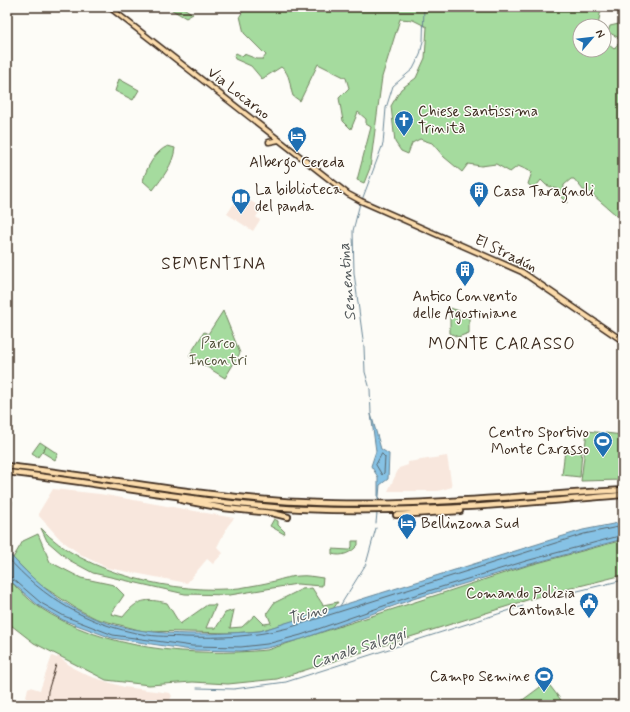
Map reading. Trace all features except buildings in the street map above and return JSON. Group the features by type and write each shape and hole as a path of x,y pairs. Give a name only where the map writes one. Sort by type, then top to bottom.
{"highway":[{"path":"7,466 235,497 301,502 382,504 462,502 623,490"},
{"path":"7,472 145,492 253,505 367,510 487,506 623,495"},
{"path":"145,492 223,508 272,513 288,517"},
{"path":"396,515 479,510 487,506"}],"main road":[{"name":"Via Locarno","path":"109,7 354,197"},
{"path":"269,142 279,140"},
{"name":"El Stradún","path":"354,197 522,272 623,342"}],"shaded area":[{"path":"239,196 246,198 262,208 256,217 260,220 253,231 227,214"},
{"path":"447,456 452,487 438,491 388,491 399,468 408,465 408,462"},
{"path":"53,489 100,494 234,518 227,527 217,547 223,553 213,564 207,559 187,583 108,568 83,556 61,540 39,516 39,512"},
{"path":"52,656 57,658 58,656 73,668 89,676 124,687 170,693 172,696 167,705 24,705 28,688 30,687 40,690"}],"green space":[{"path":"167,7 182,7 193,14 186,18"},
{"path":"241,7 603,7 599,18 572,18 572,58 612,58 612,47 614,49 619,43 619,38 612,34 612,26 623,23 623,221 586,189 584,191 574,179 571,179 564,185 567,203 563,200 557,189 546,185 541,180 534,189 528,184 532,172 518,166 510,172 496,164 481,166 468,164 462,172 444,157 432,143 420,139 412,143 408,154 401,151 395,142 391,106 401,89 416,78 425,58 427,27 413,20 400,19 382,77 370,168 364,183 357,180 371,127 366,124 366,119 358,112 351,129 343,121 339,98 349,88 346,78 318,64 300,101 293,96 287,73 281,67 262,79 251,66 235,59 234,56 236,53 242,56 244,54 257,59 263,59 266,55 244,33 240,16 243,11"},
{"path":"119,79 139,90 133,100 115,91"},
{"path":"168,146 175,148 172,160 153,190 143,181 144,176 155,156 163,148"},
{"path":"450,308 469,314 469,333 458,337 450,333"},
{"name":"Parco Incontri","path":"223,311 240,353 225,378 189,356 204,332 208,334"},
{"name":"Centro Sportivo Monte Carasso","path":"587,431 623,435 623,480 581,481"},
{"path":"40,442 46,446 38,457 32,453"},
{"path":"46,446 58,454 55,460 42,452"},
{"path":"565,450 582,451 580,477 562,475"},
{"path":"7,501 12,501 11,516 7,520"},
{"path":"274,519 278,521 278,525 285,532 284,534 270,526"},
{"path":"41,528 59,544 81,558 106,569 133,578 161,584 189,588 239,588 290,577 305,576 323,578 322,586 297,584 230,595 185,594 93,573 69,560 47,541"},
{"path":"38,534 50,562 81,578 114,585 124,595 111,614 123,617 138,603 148,600 167,603 180,624 207,605 216,605 206,628 216,628 225,613 234,610 230,628 242,627 255,615 264,624 271,623 267,613 274,603 302,589 312,588 323,605 338,602 333,609 260,631 231,633 143,631 97,619 77,609 39,584 13,558 23,541"},
{"path":"623,540 623,575 540,596 277,679 228,684 193,682 149,685 106,680 34,643 7,622 7,578 39,607 64,621 91,633 119,641 179,651 238,652 267,650 526,566"},
{"path":"352,541 358,541 358,545 346,554 332,554 332,549 349,550 352,547"},
{"name":"Campo Semine","path":"547,682 564,704 516,705"}],"water":[{"path":"371,414 381,449 389,454 388,479 380,485 378,507 378,477 371,466 376,451"},
{"path":"623,522 623,539 527,565 413,599 302,639 267,648 241,651 191,650 112,638 63,620 39,606 7,578 7,551 36,581 47,590 59,599 96,619 135,629 177,634 260,631 583,530"}],"waterway":[{"name":"Sementina","path":"362,200 383,144 386,108 393,86 413,69 420,55 423,41 424,7"},
{"name":"Sementina","path":"360,203 353,231 354,273 364,347 365,372 370,389 371,414"},
{"name":"Sementina","path":"376,523 377,513"},
{"name":"Sementina","path":"340,606 366,564 376,528"},
{"name":"Canale Saleggi","path":"553,597 623,580"},
{"name":"Canale Saleggi","path":"197,688 234,689 286,682 523,606"}],"railway":[{"path":"47,705 48,691 56,665"}],"place":[{"name":"Chiese Santissima Trinità","path":"404,137"},
{"name":"Albergo Cereda","path":"297,153"},
{"name":"Casa Taragnoli","path":"479,208"},
{"name":"La biblioteca del panda","path":"241,215"},
{"name":"Antico Convento delle Agostiniane","path":"465,287"},
{"name":"Centro Sportivo Monte Carasso","path":"603,458"},
{"name":"Bellinzona Sud","path":"407,540"},
{"name":"Comando Polizia Cantonale","path":"589,619"},
{"name":"Campo Semine","path":"544,693"}],"district":[{"name":"SEMENTINA","path":"214,263"},
{"name":"MONTE CARASSO","path":"502,343"}],"water label":[{"name":"Ticino","path":"307,613"}]}
